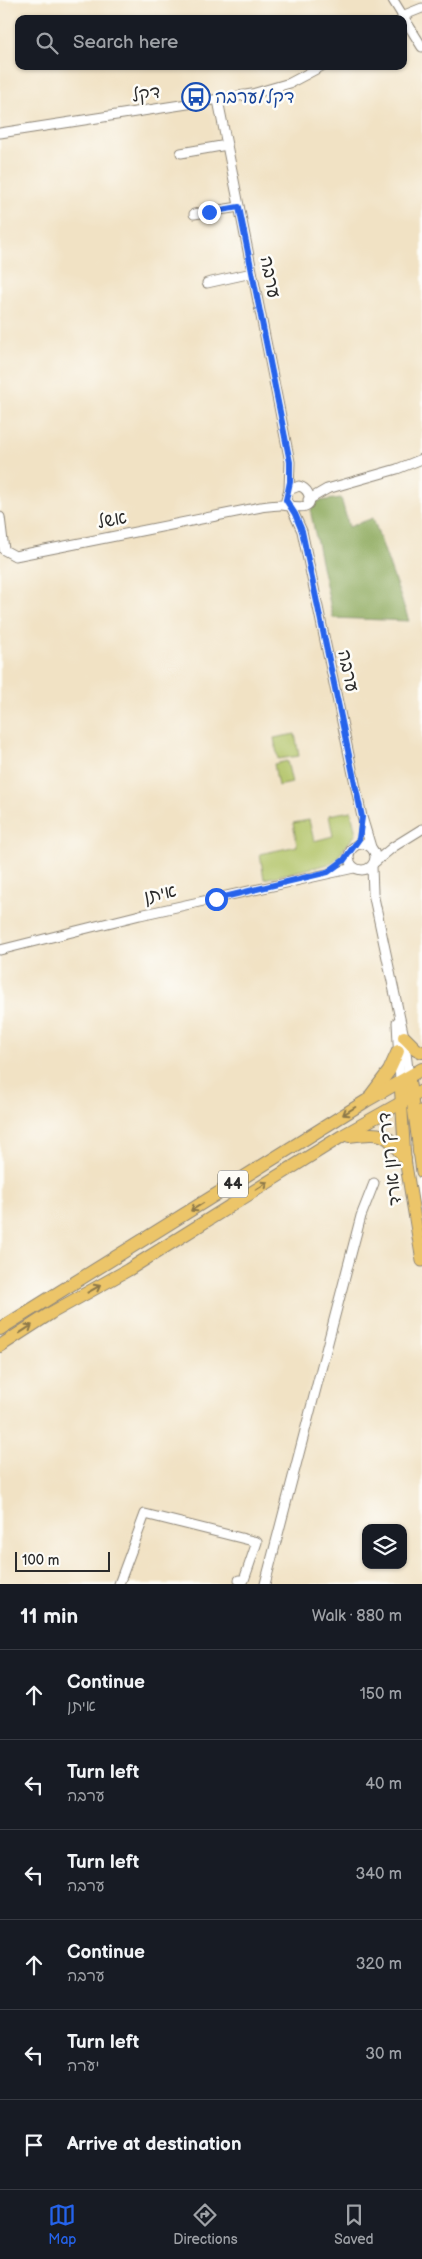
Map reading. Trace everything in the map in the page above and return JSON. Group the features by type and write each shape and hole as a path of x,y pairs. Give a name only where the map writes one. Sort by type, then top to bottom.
{"highway":[{"path":"404,1037 416,1049 422,1052"},
{"path":"366,1101 389,1072 398,1051"},
{"name":"44","path":"0,1329 366,1101 422,1069"},
{"name":"44","path":"0,1346 51,1313 128,1270 342,1136 411,1098"},
{"path":"419,1152 418,1126 422,1111"},
{"path":"342,1136 373,1133 383,1135 390,1138 406,1159"}],"main road":[{"name":"דרך רון ארד","path":"405,1080 411,1098 422,1172"},
{"name":"דרך רון ארד","path":"411,1098 406,1159 422,1261"}],"street":[{"path":"393,0 401,15"},
{"path":"407,17 422,8"},
{"path":"407,25 422,47"},
{"name":"דקל","path":"0,133 218,100 270,90 290,83 314,70"},
{"name":"ערבה","path":"218,100 290,462 296,479 304,488"},
{"path":"181,152 227,145"},
{"path":"194,214 239,207"},
{"path":"207,282 252,273"},
{"path":"328,489 295,486 288,491 286,500 291,507 300,509 328,489 397,469 422,459"},
{"name":"ערבה","path":"288,491 290,462"},
{"path":"304,488 307,503"},
{"name":"אשל","path":"261,507 288,491"},
{"name":"ערבה","path":"302,531 303,511 307,503"},
{"name":"אשל","path":"0,517 2,547 7,554 14,556 261,507 274,505 291,507"},
{"name":"ערבה","path":"291,507 302,531 362,817 371,847"},
{"name":"ערבה","path":"352,850 362,831 362,817"},
{"path":"356,869 367,870 393,847 422,829"},
{"path":"373,893 366,878 349,860 352,850 362,844 385,849 393,847"},
{"path":"371,847 376,854 373,865 373,893 404,1037 405,1080"},
{"name":"איתן","path":"328,872 340,865 352,850"},
{"name":"איתן","path":"0,950 328,872 356,869"},
{"path":"394,992 398,1051 405,1080"},
{"path":"265,1584 361,1216 374,1183"},
{"path":"119,1584 145,1514 257,1542 244,1580 240,1580"}],"green space":[{"path":"341,498 349,527 373,518 409,621 333,618 311,514 312,502"},
{"path":"295,734 299,756 278,759 274,738"},
{"path":"287,761 292,783 278,786 274,764"},
{"path":"351,811 356,834 335,860 329,864 264,879 260,854 297,846 293,823 309,820 314,841 333,836 329,815"}],"place":[{"name":"דקל/ערבה","path":"196,97"}],"route":[{"path":"209,212 239,207 290,462 290,482 286,500 295,514 302,531 362,817 362,831 350,854 340,865 328,872 216,899"}]}
